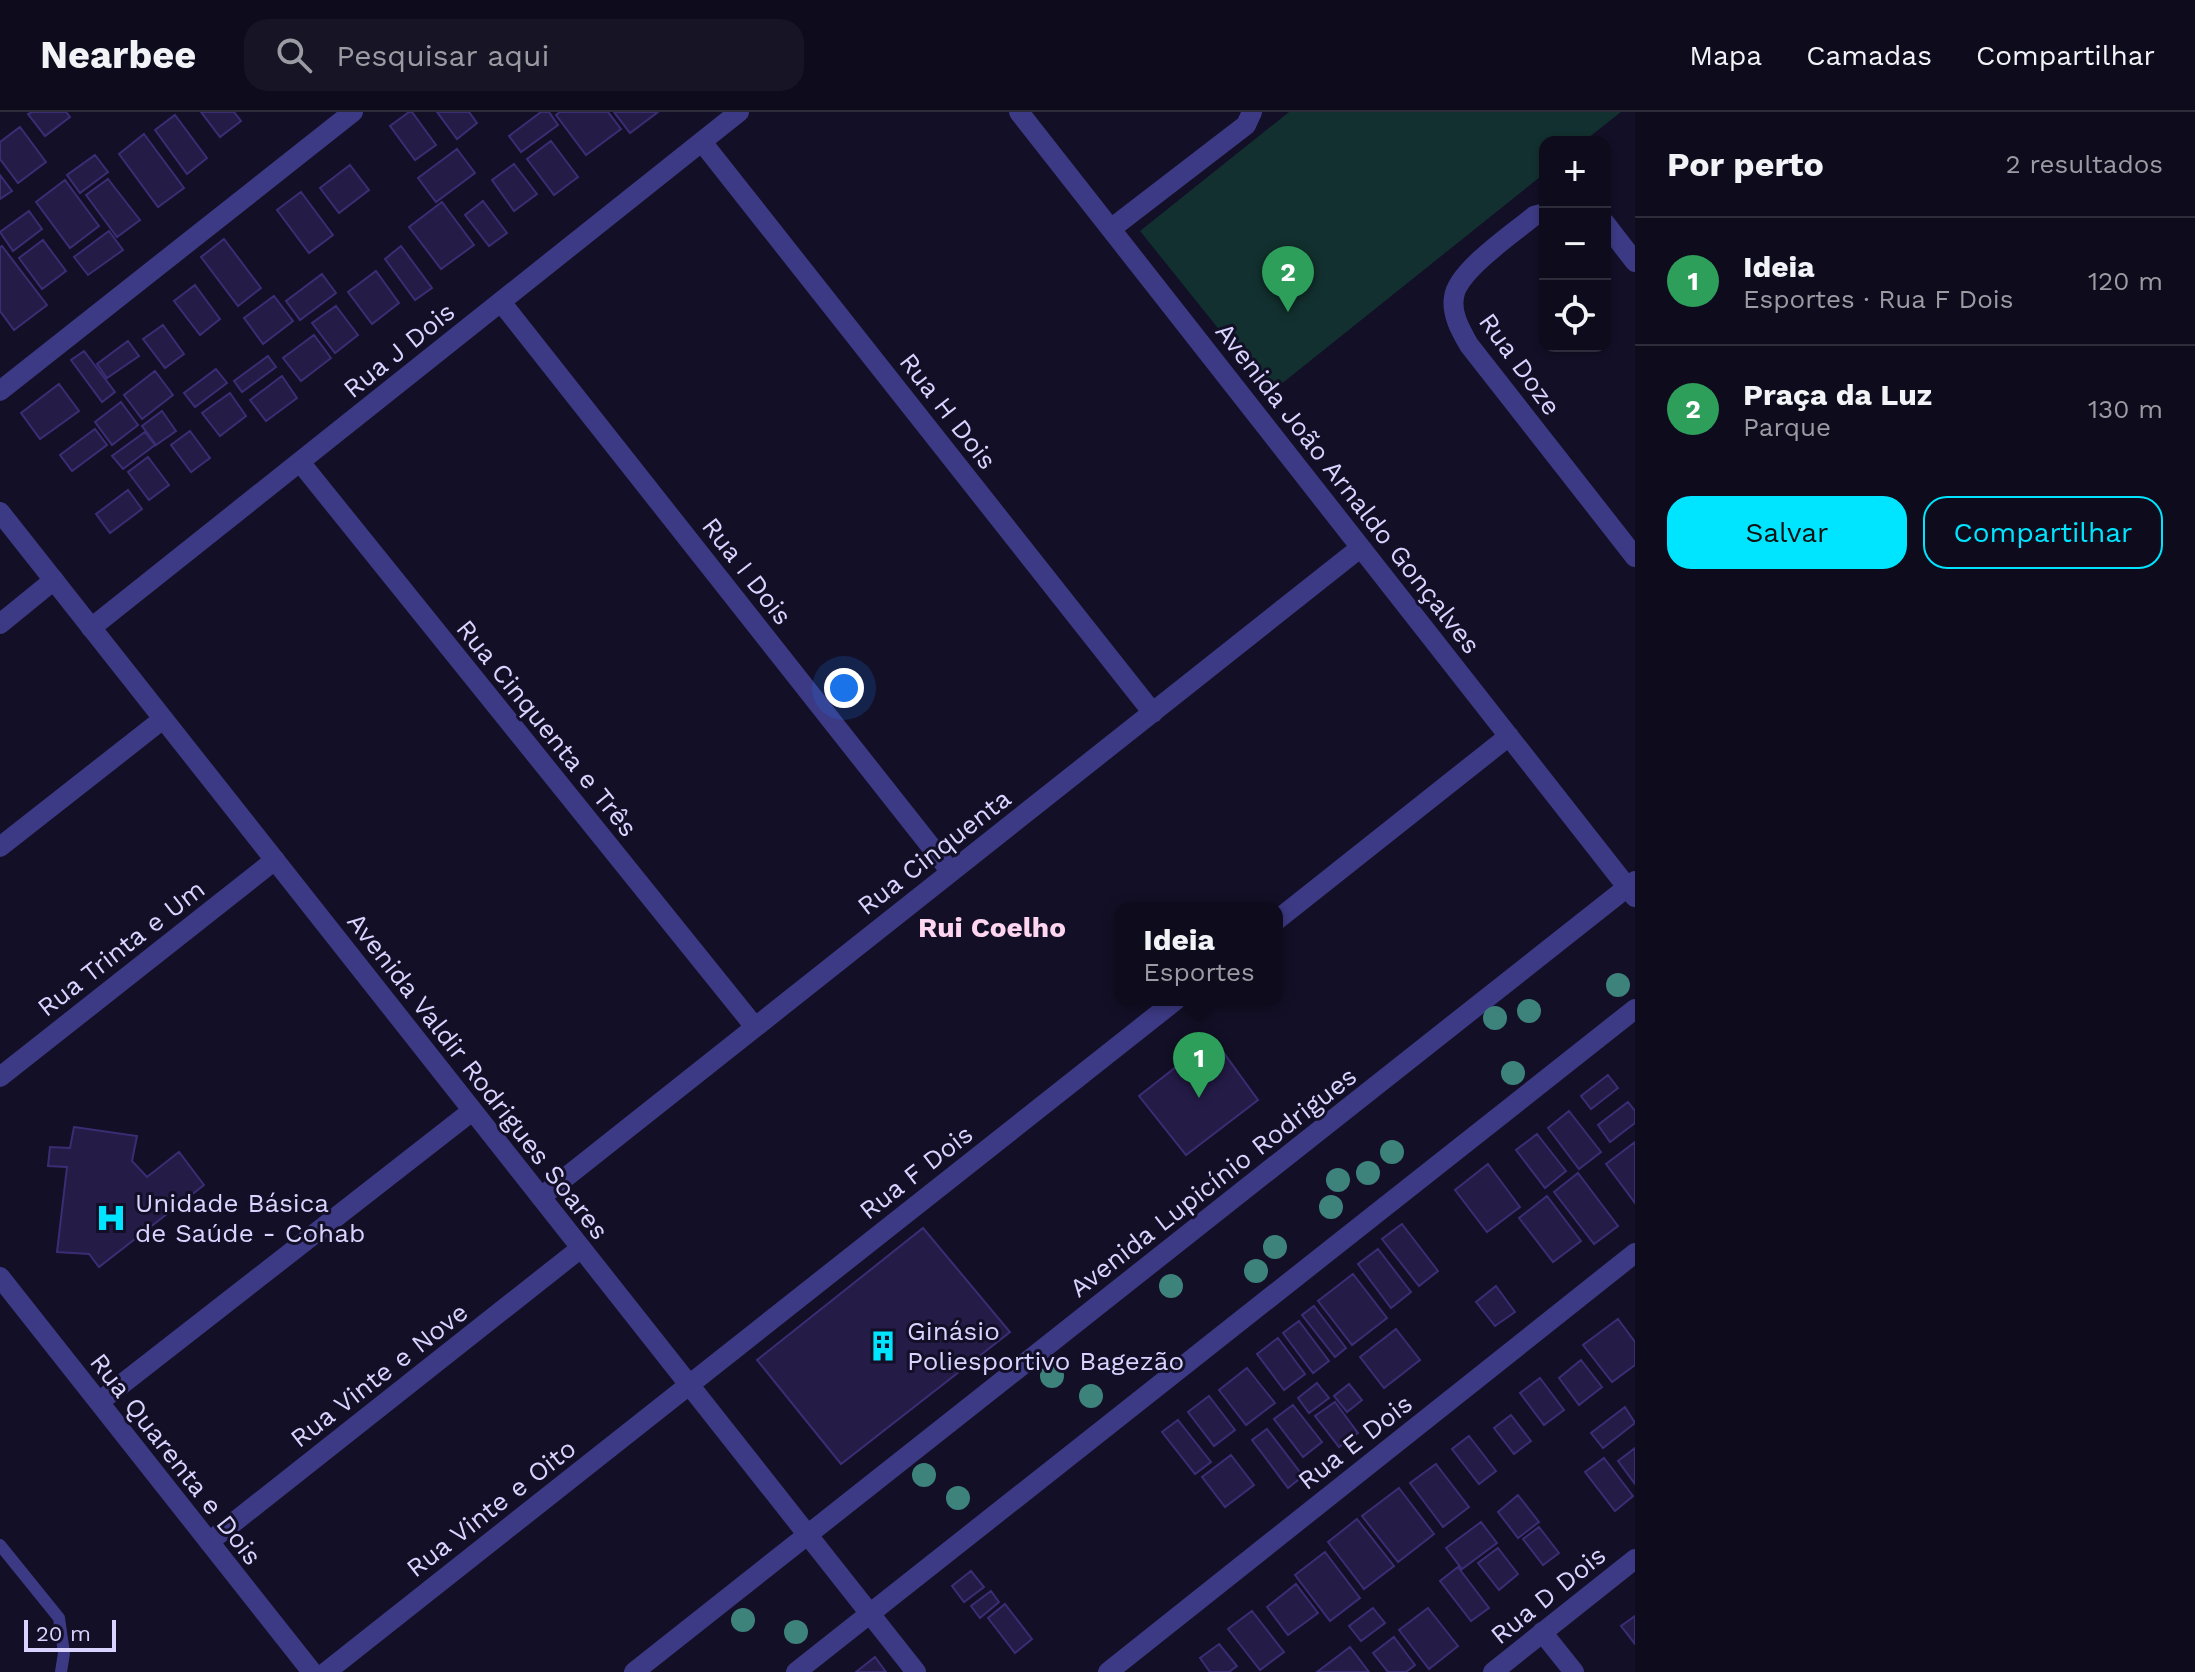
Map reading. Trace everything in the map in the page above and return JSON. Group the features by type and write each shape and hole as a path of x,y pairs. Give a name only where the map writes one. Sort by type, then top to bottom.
{"street":[{"path":"0,391 353,112"},
{"name":"Rua J Dois","path":"91,628 739,112"},
{"name":"Avenida João Arnaldo Gonçalves","path":"1019,112 1360,548 1632,888"},
{"path":"1112,228 1246,125 1252,112"},
{"name":"Rua H Dois","path":"702,142 1153,713"},
{"name":"Rua Doze","path":"1539,215 1462,277 1454,296 1456,321 1469,345 1635,557"},
{"path":"1611,231 1635,262"},
{"name":"Rua I Dois","path":"501,302 951,872"},
{"name":"Rua Cinquenta e Três","path":"300,462 755,1027"},
{"name":"Avenida Valdir Rodrigues Soares","path":"0,512 916,1672"},
{"name":"Rua Cinquenta","path":"541,1197 1360,548"},
{"path":"0,624 54,580"},
{"path":"0,847 163,719"},
{"path":"1283,915 1509,736"},
{"name":"Rua Trinta e Um","path":"0,1077 275,860"},
{"name":"Avenida Lupicínio Rodrigues","path":"634,1672 1632,888"},
{"name":"Rua F Dois","path":"689,1385 1168,1006"},
{"path":"796,1672 1635,1009"},
{"path":"99,1402 472,1111"},
{"name":"Rua Vinte e Nove","path":"209,1542 581,1248"},
{"name":"Rua E Dois","path":"1108,1672 1635,1253"},
{"name":"Rua Quarenta e Dois","path":"0,1277 312,1672"},
{"name":"Rua Vinte e Oito","path":"326,1672 689,1385"},
{"name":"Rua D Dois","path":"1493,1672 1635,1559"},
{"path":"1542,1632 1574,1672"}],"lane":[{"path":"0,1545 59,1618 64,1653 61,1672"}],"green space":[{"path":"1289,112 1621,112 1591,136 1539,136 1539,178 1270,393 1140,231"}],"building":[{"path":"66,112 70,117 45,136 28,114"},
{"path":"201,112 234,112 241,121 220,137"},
{"path":"409,112 436,145 415,160 390,126"},
{"path":"437,112 469,112 477,123 457,139"},
{"path":"541,112 549,112 558,125 521,152 509,136"},
{"path":"560,112 608,112 621,129 586,155 556,115"},
{"path":"614,112 658,112 630,133"},
{"path":"175,115 207,158 187,174 155,130"},
{"path":"20,127 46,162 18,183 0,159 0,142"},
{"path":"144,134 184,188 158,207 119,154"},
{"path":"551,141 578,177 554,195 527,159"},
{"path":"457,149 475,173 436,202 418,178"},
{"path":"95,155 108,172 80,193 67,175"},
{"path":"514,164 537,194 514,211 492,180"},
{"path":"350,165 369,190 339,213 320,188"},
{"path":"0,175 12,191 0,199"},
{"path":"108,179 140,220 117,237 86,195"},
{"path":"65,180 99,226 70,248 36,202"},
{"path":"301,192 333,235 309,253 277,210"},
{"path":"483,201 507,233 489,246 465,215"},
{"path":"442,202 474,245 441,269 409,227"},
{"path":"29,211 42,229 13,251 0,232"},
{"path":"109,231 123,250 88,275 74,257"},
{"path":"224,239 261,288 238,306 201,257"},
{"path":"43,240 66,271 42,289 19,258"},
{"path":"2,246 47,305 14,330 0,311"},
{"path":"401,246 432,288 415,300 385,259"},
{"path":"376,271 399,303 372,324 348,292"},
{"path":"322,274 336,293 300,320 286,301"},
{"path":"195,285 220,319 200,335 174,301"},
{"path":"274,296 293,321 263,344 244,318"},
{"path":"336,306 358,335 335,353 312,323"},
{"path":"163,325 184,354 165,368 143,339"},
{"path":"314,335 331,358 301,381 283,358"},
{"path":"128,341 139,356 107,378 97,364"},
{"path":"84,351 115,392 102,402 71,360"},
{"path":"268,356 276,367 242,392 234,381"},
{"path":"216,369 227,383 195,407 184,393"},
{"path":"155,371 173,395 142,419 124,395"},
{"path":"282,376 297,398 266,421 250,400"},
{"path":"59,384 79,411 40,439 21,413"},
{"path":"230,393 246,416 220,436 202,413"},
{"path":"121,402 138,425 112,445 95,422"},
{"path":"162,411 176,431 156,445 142,426"},
{"path":"95,429 107,445 72,471 60,455"},
{"path":"190,431 210,458 191,472 171,445"},
{"path":"145,432 155,445 123,469 112,456"},
{"path":"148,457 169,485 149,500 128,472"},
{"path":"128,490 142,509 110,533 96,514"},
{"path":"1213,1038 1258,1100 1186,1155 1139,1096"},
{"path":"1608,1075 1618,1088 1591,1109 1581,1096"},
{"path":"1628,1102 1635,1111 1635,1123 1610,1142 1598,1125"},
{"path":"1569,1111 1601,1152 1579,1169 1548,1128"},
{"name":"Unidade Básica de Saúde - Cohab","path":"74,1127 137,1136 132,1161 147,1177 179,1152 204,1185 99,1267 89,1254 57,1252 67,1167 48,1166 50,1147 70,1148"},
{"path":"1537,1134 1566,1171 1545,1188 1516,1150"},
{"path":"1635,1142 1635,1203 1606,1164"},
{"path":"1488,1164 1520,1207 1487,1232 1455,1190"},
{"path":"1578,1173 1618,1226 1594,1244 1554,1192"},
{"path":"1547,1196 1581,1241 1553,1262 1519,1218"},
{"path":"1402,1224 1438,1271 1419,1286 1382,1239"},
{"name":"Ginásio Poliesportivo Bagezão","path":"923,1228 1010,1332 841,1464 757,1360"},
{"path":"1378,1249 1411,1292 1391,1308 1358,1264"},
{"path":"1353,1274 1387,1318 1352,1345 1318,1301"},
{"path":"1496,1286 1515,1312 1495,1326 1476,1302"},
{"path":"1314,1306 1346,1348 1335,1357 1302,1315"},
{"path":"1618,1319 1635,1342 1635,1365 1612,1382 1583,1345"},
{"path":"1299,1321 1329,1361 1313,1373 1283,1333"},
{"path":"1396,1329 1420,1360 1384,1388 1360,1357"},
{"path":"1278,1338 1305,1374 1284,1390 1257,1354"},
{"path":"1581,1360 1602,1387 1579,1405 1559,1378"},
{"path":"1247,1368 1275,1403 1246,1425 1219,1390"},
{"path":"1540,1378 1564,1410 1544,1425 1520,1393"},
{"path":"1317,1383 1329,1398 1309,1413 1298,1398"},
{"path":"1349,1384 1362,1400 1347,1412 1334,1396"},
{"path":"1209,1396 1235,1430 1214,1446 1188,1412"},
{"path":"1335,1402 1358,1433 1339,1447 1315,1416"},
{"path":"1293,1405 1322,1442 1303,1457 1274,1419"},
{"path":"1625,1407 1635,1423 1603,1448 1591,1433"},
{"path":"1511,1415 1531,1441 1514,1454 1494,1428"},
{"path":"1178,1420 1211,1462 1195,1474 1162,1432"},
{"path":"1267,1429 1303,1476 1288,1488 1252,1440"},
{"path":"1469,1436 1496,1471 1479,1484 1452,1449"},
{"path":"1635,1448 1635,1484 1618,1461"},
{"path":"1231,1455 1254,1485 1225,1507 1202,1477"},
{"path":"1604,1458 1633,1496 1615,1511 1585,1472"},
{"path":"1436,1464 1469,1507 1443,1527 1410,1483"},
{"path":"1399,1488 1434,1534 1398,1562 1362,1516"},
{"path":"1518,1495 1539,1522 1518,1538 1498,1512"},
{"path":"1357,1519 1394,1566 1364,1589 1328,1542"},
{"path":"1481,1522 1497,1543 1462,1569 1446,1548"},
{"path":"1539,1527 1559,1553 1543,1565 1523,1539"},
{"path":"1498,1548 1518,1574 1499,1590 1478,1563"},
{"path":"1325,1552 1360,1598 1330,1621 1295,1575"},
{"path":"1458,1567 1489,1608 1471,1621 1440,1581"},
{"path":"971,1571 984,1587 964,1602 952,1586"},
{"path":"1296,1584 1318,1613 1288,1635 1267,1607"},
{"path":"991,1591 999,1602 980,1618 971,1606"},
{"path":"1005,1604 1032,1639 1015,1653 988,1618"},
{"path":"1373,1608 1385,1623 1361,1641 1349,1626"},
{"path":"1428,1608 1458,1646 1429,1669 1399,1630"},
{"path":"1252,1611 1284,1652 1260,1670 1228,1629"},
{"path":"1635,1616 1635,1644 1621,1626"},
{"path":"1394,1637 1415,1665 1406,1672 1388,1672 1373,1653"},
{"path":"1219,1644 1237,1666 1229,1672 1210,1672 1200,1658"},
{"path":"1350,1647 1369,1672 1317,1672"},
{"path":"875,1657 886,1672 856,1672"}],"place":[{"name":"Praça da Luz","path":"1288,312"},
{"name":"Ideia","path":"1199,1098"},
{"name":"Unidade Básica de Saúde - Cohab","path":"111,1218"},
{"name":"Ginásio Poliesportivo Bagezão","path":"883,1346"}],"district":[{"name":"Rui Coelho","path":"992,927"}]}
